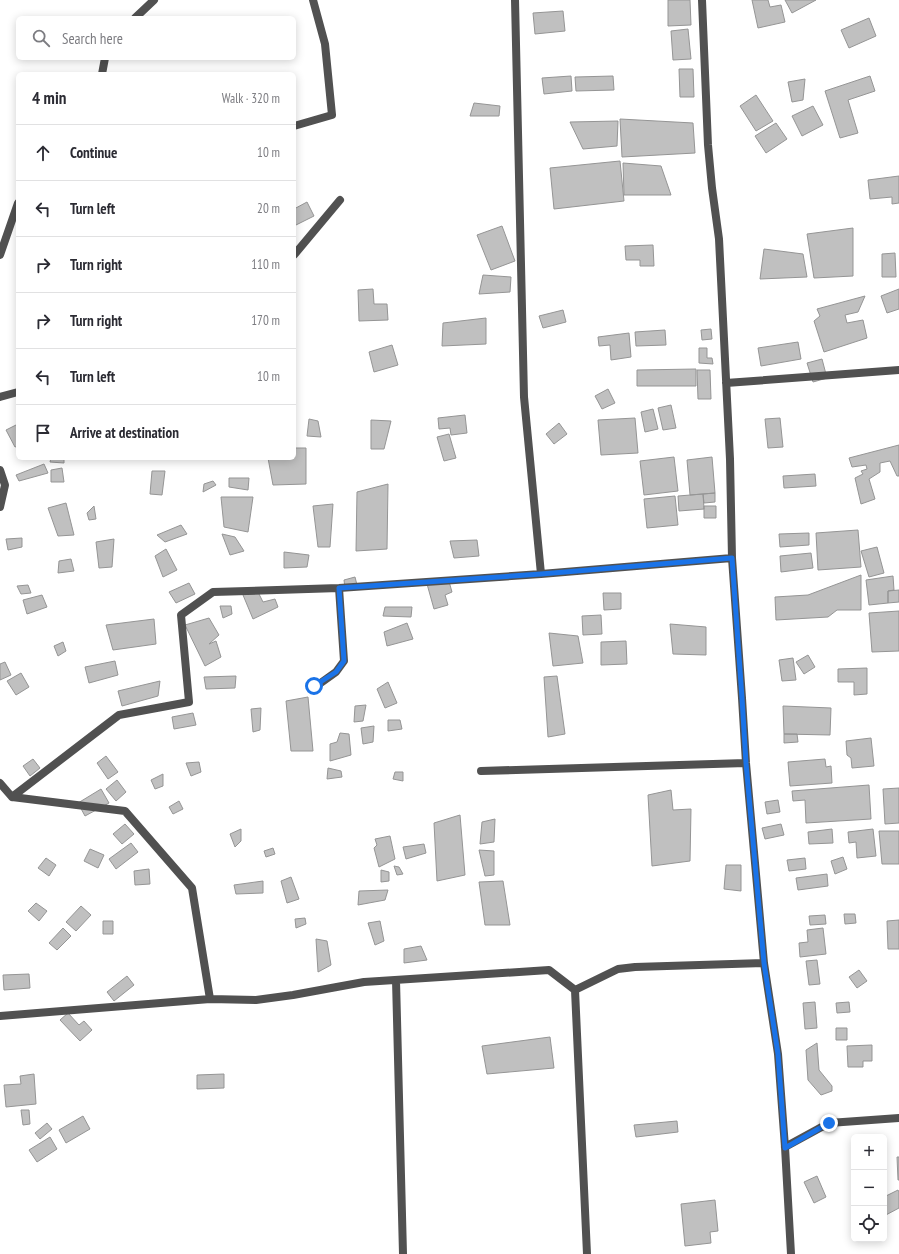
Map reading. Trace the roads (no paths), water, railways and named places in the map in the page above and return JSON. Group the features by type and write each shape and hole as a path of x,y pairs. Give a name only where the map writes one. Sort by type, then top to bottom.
{"street":[{"path":"136,16 154,0"},
{"path":"296,125 332,115 325,44 313,0"},
{"path":"515,0 524,397 541,574"},
{"path":"702,0 708,145 719,239 732,558 746,763 764,963 778,1054 791,1254"},
{"path":"102,72 105,60"},
{"path":"296,253 340,200"},
{"path":"0,254 16,210"},
{"path":"726,383 899,370"},
{"path":"0,397 16,393"},
{"path":"0,470 6,485 0,507"},
{"path":"12,797 119,715 189,702 181,615 213,592 339,588 541,574 732,558"},
{"path":"314,686 336,672 344,661 339,588"},
{"path":"481,771 746,763"},
{"path":"0,783 12,797 124,811 192,888 210,999"},
{"path":"575,990 618,969 630,967 764,963"},
{"path":"0,1016 210,999 256,1000 364,982 549,970 575,990 587,1254"},
{"path":"396,980 403,1254"},
{"path":"785,1148 829,1123 899,1118"}]}
